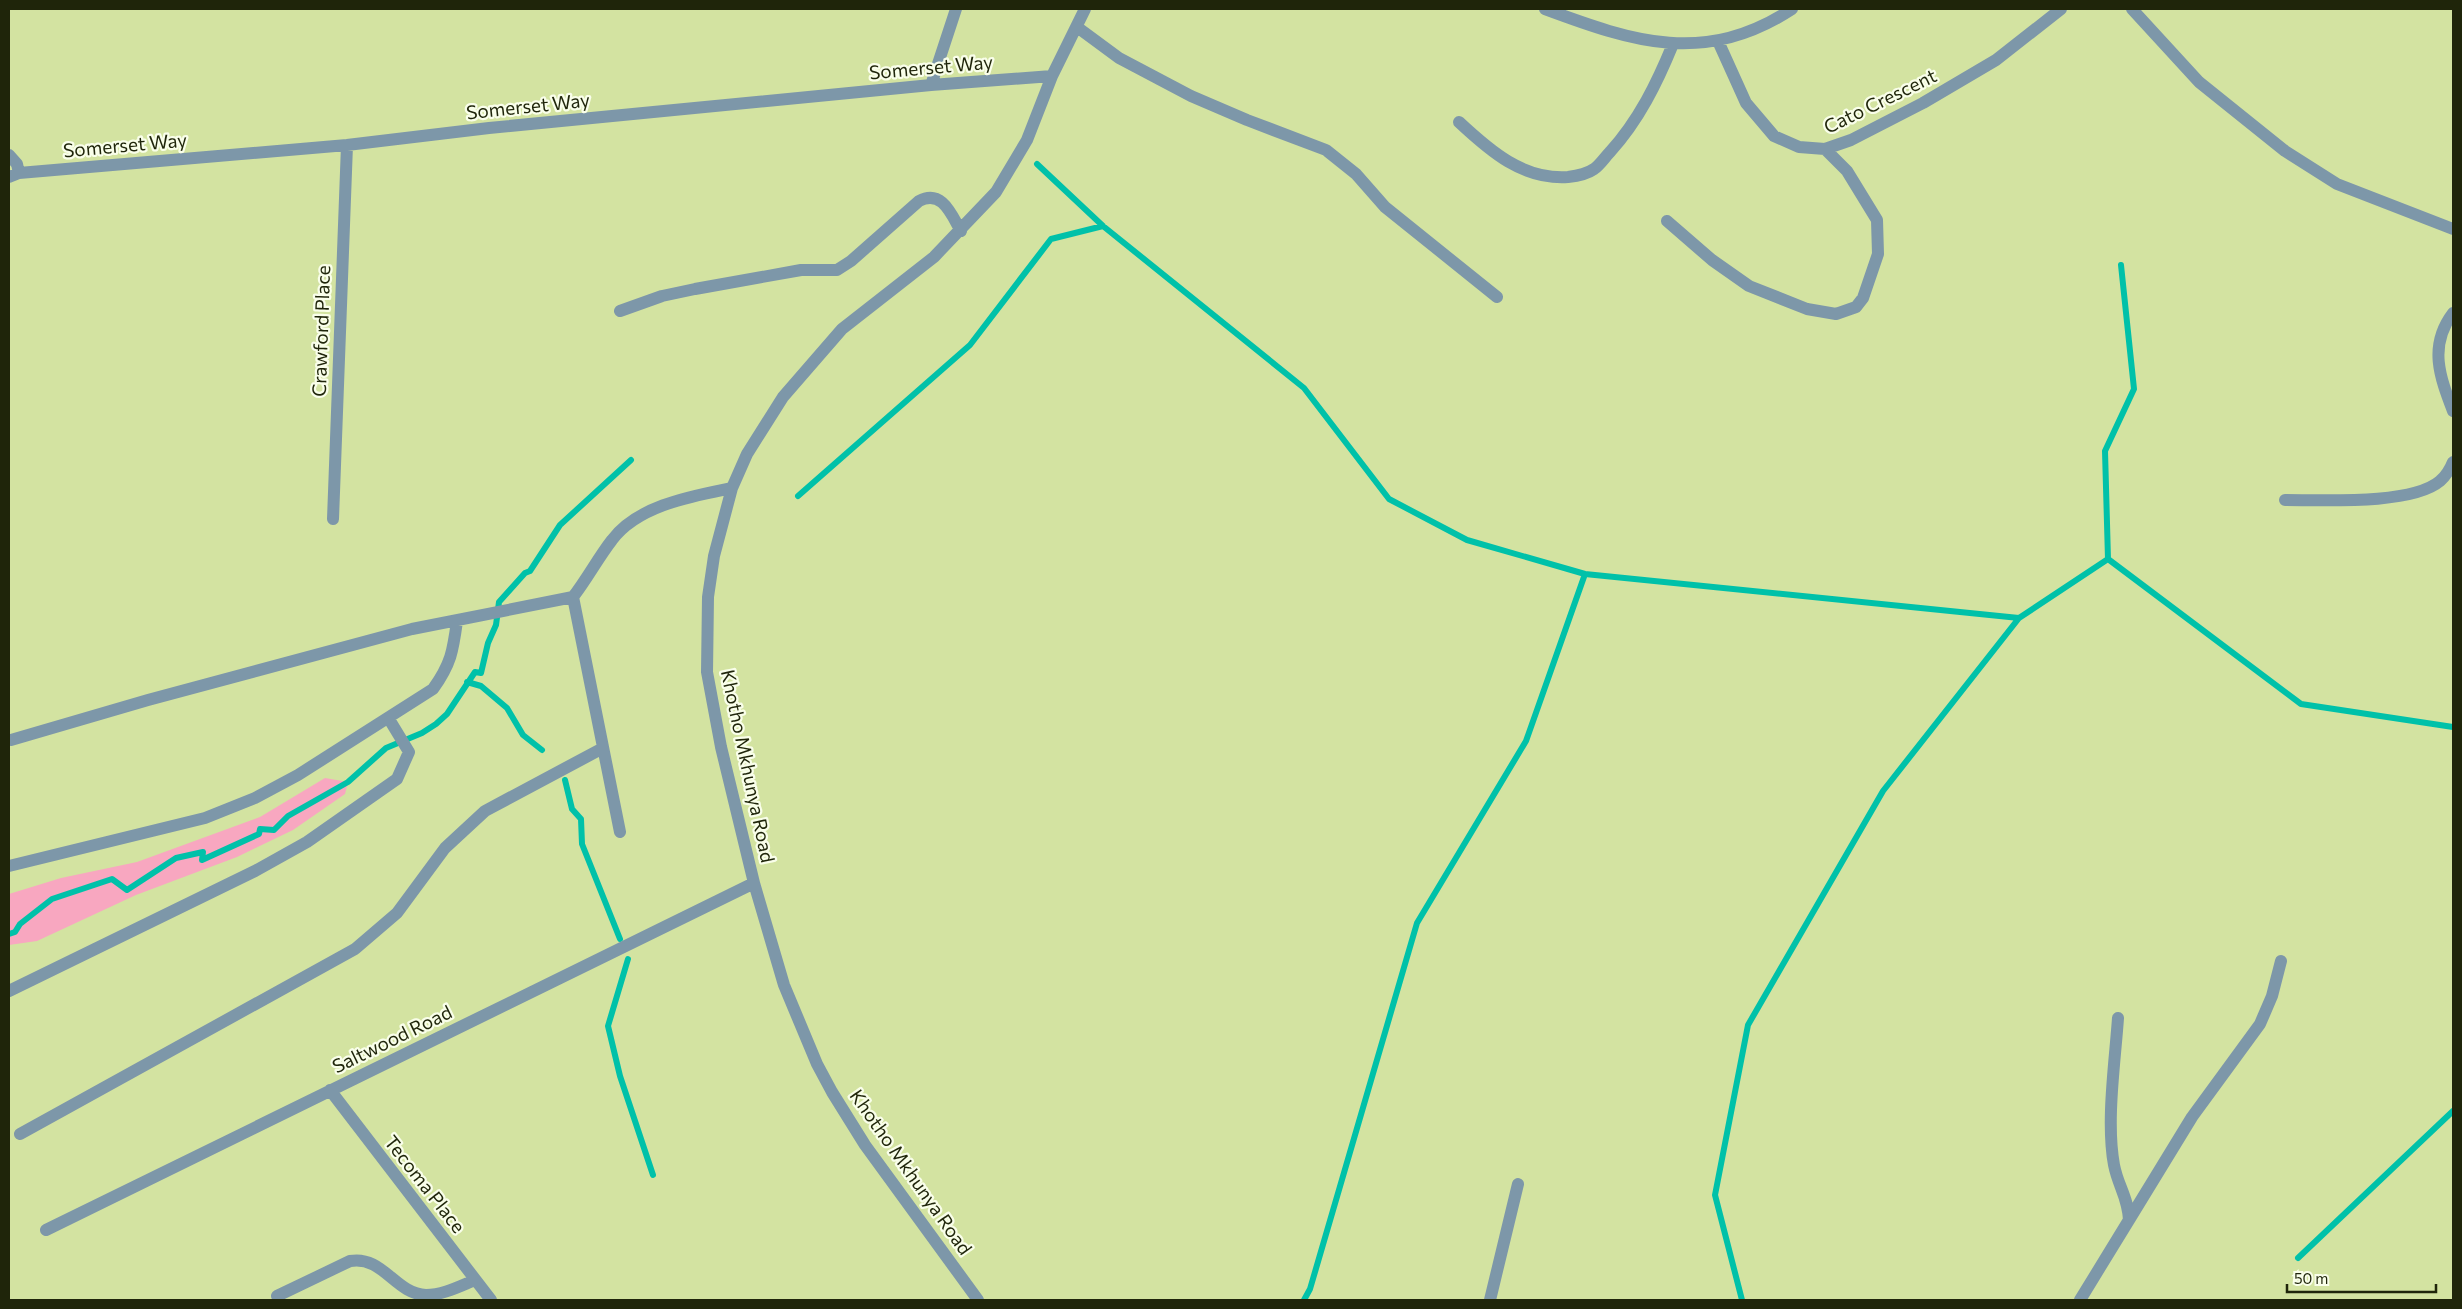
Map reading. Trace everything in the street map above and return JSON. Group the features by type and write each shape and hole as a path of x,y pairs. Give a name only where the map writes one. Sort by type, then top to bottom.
{"street":[{"path":"931,85 956,9"},
{"name":"Khotho Mkhunya Road","path":"978,1300 865,1145 832,1092 817,1064 784,985 754,883 722,747 707,672 709,589 722,523 732,488 747,454 783,397 842,329 934,257 961,231 996,192 1027,140 1052,76 1085,9"},
{"path":"1552,10 1631,38 1673,44 1718,41 1748,32 1792,9"},
{"name":"Cato Crescent","path":"1718,41 1746,103 1774,136 1799,147 1825,149 1851,140 1923,103 1964,79 1996,60 2061,9"},
{"path":"2132,9 2199,82 2285,151 2336,184 2453,229"},
{"path":"1076,27 1119,58 1191,96 1326,150 1356,174 1385,207 1497,297"},
{"path":"1459,122 1482,144 1518,168 1557,178 1578,176 1594,169 1633,124 1653,91 1673,44"},
{"name":"Somerset Way","path":"14,175 347,145 499,127 931,85 1052,76"},
{"name":"Crawford Place","path":"333,519 347,145"},
{"path":"1667,221 1712,260 1748,286 1807,309 1836,314 1856,307 1863,298 1878,254 1877,220 1847,171 1825,149"},
{"path":"9,155 17,164 14,175"},
{"path":"620,311 662,296 695,288 801,270 837,270 851,261 919,201 928,196 936,197 945,205 961,231"},
{"path":"2453,313 2446,323 2439,345 2440,377 2453,411"},
{"path":"2285,500 2373,499 2421,491 2440,481 2453,462"},
{"path":"11,740 148,700 412,629 573,597 613,538 641,516 677,499 732,488"},
{"path":"573,597 620,832"},
{"path":"9,866 205,818 264,793 389,719 433,690 447,670 454,649 457,621"},
{"path":"9,991 255,871 307,842 397,779 409,752 389,719"},
{"path":"20,1134 355,949 396,913 446,848 485,811 603,748"},
{"name":"Saltwood Road","path":"46,1230 754,883"},
{"path":"2080,1300 2192,1117 2260,1024 2272,996 2281,961"},
{"path":"2118,1018 2112,1130 2114,1164 2129,1204 2129,1220"},
{"name":"Tecoma Place","path":"330,1090 491,1300"},
{"path":"1490,1300 1518,1184"},
{"path":"277,1296 350,1261 360,1259 376,1264 401,1285 414,1293 439,1294 475,1280"}],"shaded area":[{"path":"325,778 348,782 345,794 293,830 237,857 136,895 37,941 9,945 9,894 61,878 137,862 260,817"}],"waterway":[{"path":"1037,164 1103,226 1304,388 1389,499 1467,540 1585,574 2019,618 2108,559 2301,704 2453,727"},
{"path":"798,496 970,345 1051,239 1103,226"},
{"path":"2108,559 2105,451 2134,389 2121,265"},
{"path":"9,934 15,932 20,924 52,899 112,879 127,890 176,858 203,852 202,860 259,834 260,829 274,830 288,816 348,782 386,748 422,733 436,724 447,714 475,672 481,673 488,643 496,625 499,602 525,573 530,571 560,525 631,460"},
{"path":"1304,1300 1310,1289 1417,923 1526,741 1585,574"},
{"path":"1742,1300 1715,1195 1748,1025 1883,791 2019,618"},
{"path":"467,682 481,686 507,708 523,735 542,750"},
{"path":"565,780 572,809 581,819 582,844 620,939"},
{"path":"628,959 608,1026 620,1076 653,1175"},
{"path":"2298,1258 2453,1111"}]}
